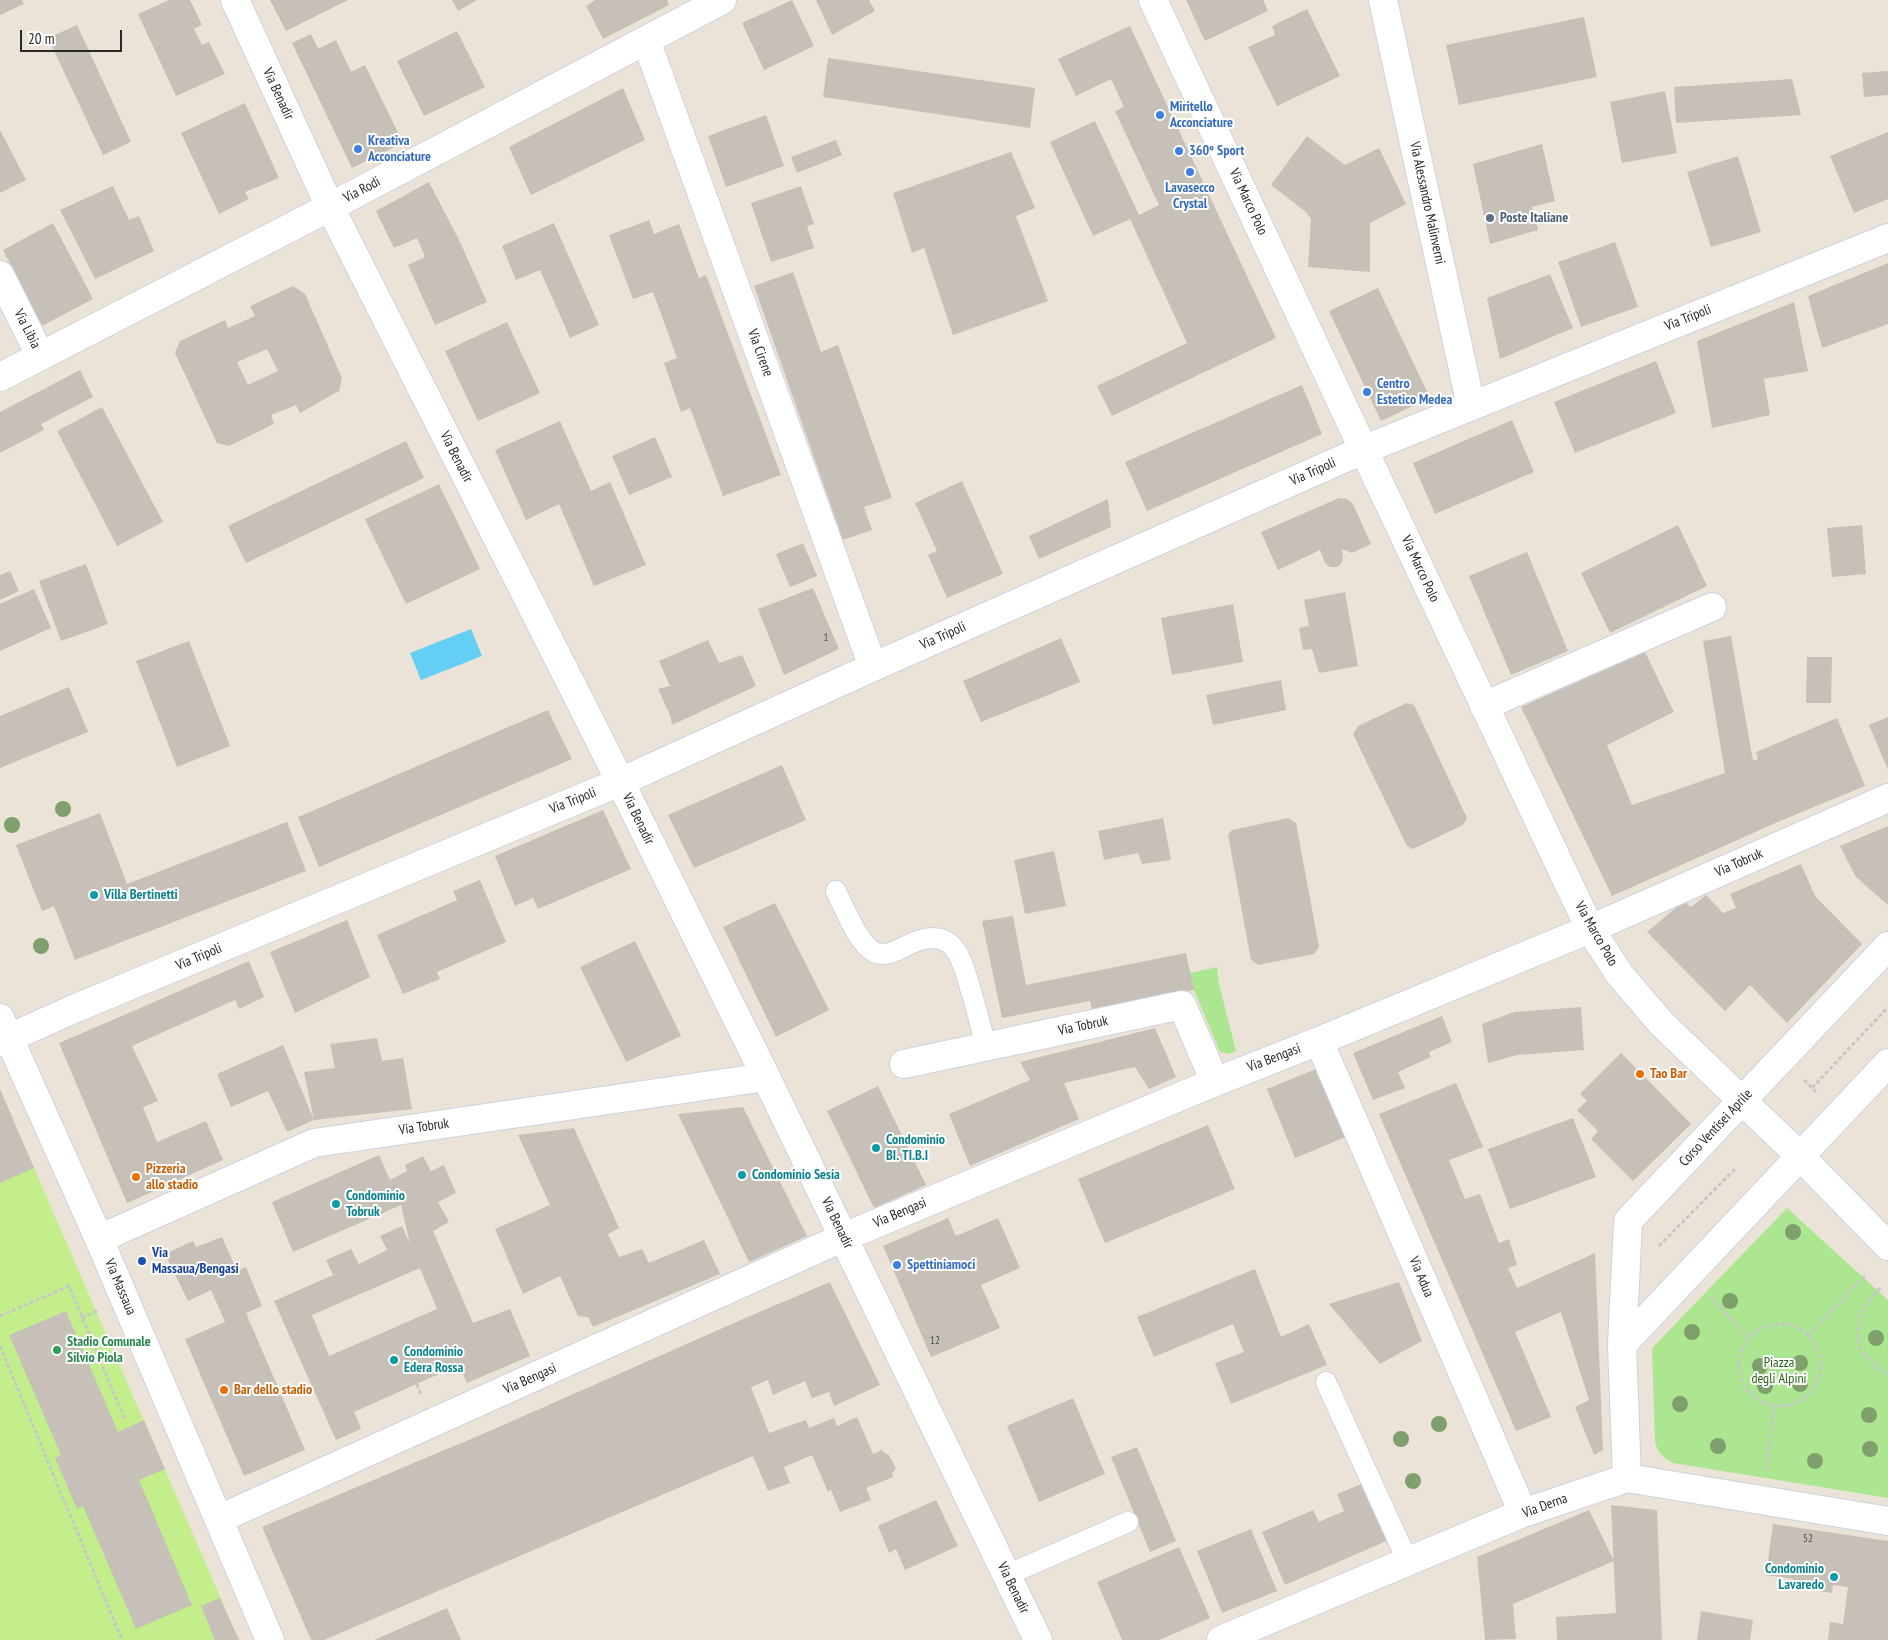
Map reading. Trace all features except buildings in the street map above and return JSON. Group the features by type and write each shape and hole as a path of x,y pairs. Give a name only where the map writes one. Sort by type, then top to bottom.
{"street":[{"name":"Via Benadir","path":"235,0 330,207 620,782 844,1237 1038,1640"},
{"name":"Via Rodi","path":"0,376 330,207 722,0"},
{"name":"Via Marco Polo","path":"1154,0 1363,450 1590,929 1620,975 1662,1024 1742,1100"},
{"name":"Via Alessandro Malinverni","path":"1383,0 1471,406"},
{"name":"Via Cirene","path":"646,40 873,667"},
{"name":"Via Tripoli","path":"3,1032 620,782 873,667 1363,450 1888,238"},
{"name":"Via Libia","path":"0,275 40,356"},
{"path":"1484,706 1712,607"},
{"name":"Via Tobruk","path":"1590,929 1888,798"},
{"name":"Via Bengasi","path":"219,1519 844,1237 1215,1082 1590,929"},
{"name":"Corso Ventisei Aprile","path":"1627,1478 1622,1345 1628,1221 1888,946"},
{"name":"Via Tobruk","path":"904,1064 1182,1005 1215,1082"},
{"name":"Via Massaua","path":"3,1032 99,1238 270,1640"},
{"name":"Via Adua","path":"1319,1041 1524,1513"},
{"path":"1622,1345 1888,1063"},
{"name":"Via Tobruk","path":"99,1238 314,1144 766,1078"},
{"path":"1742,1100 1888,1246"},
{"name":"Via Derna","path":"1221,1640 1524,1513 1627,1478 1888,1521"}],"lane":[{"path":"836,891 863,944 874,952 886,954 919,939 933,937 947,942 961,956 986,1047"},
{"path":"1326,1382 1408,1562"},
{"path":"1007,1575 1128,1522"}],"path":[{"path":"1812,1088 1888,1007"},
{"path":"1781,1059 1840,1114"},
{"path":"1626,1264 1657,1248 1736,1168"},
{"path":"1808,1335 1866,1274"},
{"path":"0,1316 69,1286 124,1420"},
{"path":"1880,1288 1861,1314 1857,1340 1867,1359 1888,1374"},
{"path":"1708,1296 1749,1337"},
{"path":"82,1318 102,1310"},
{"path":"1778,1324 1794,1326 1808,1335 1818,1349 1821,1366 1817,1383 1807,1396 1791,1405 1774,1406 1760,1401 1748,1392 1741,1379 1739,1364 1741,1350 1749,1337 1762,1327 1778,1324"},
{"path":"0,1346 122,1640"},
{"path":"1765,1478 1774,1406"}],"green space":[{"path":"1217,967 1219,984 1236,1051 1229,1054 1220,1052 1194,990 1190,973"},
{"name":"Stadio Comunale Silvio Piola","path":"1,1092 239,1640 0,1640"},
{"name":"Piazza degli Alpini","path":"1787,1208 1888,1300 1888,1498 1673,1463 1661,1455 1656,1446 1653,1347"}],"water":[{"path":"471,629 482,656 421,680 410,653"}],"place":[{"name":"Miritello Acconciature","path":"1160,115"},
{"name":"Kreativa Acconciature","path":"358,149"},
{"name":"360° Sport","path":"1179,151"},
{"name":"Lavasecco Crystal","path":"1190,172"},
{"name":"Poste Italiane","path":"1490,218"},
{"name":"Centro Estetico Medea","path":"1367,392"},
{"name":"Villa Bertinetti","path":"94,895"},
{"name":"Tao Bar","path":"1640,1074"},
{"name":"Condominio BI. TI.B.I","path":"876,1148"},
{"name":"Condominio Sesia","path":"742,1175"},
{"name":"Pizzeria allo stadio","path":"136,1177"},
{"name":"Condominio Tobruk","path":"336,1204"},
{"name":"Via Massaua/Bengasi","path":"142,1261"},
{"name":"Spettiniamoci","path":"897,1265"},
{"name":"Stadio Comunale Silvio Piola","path":"57,1350"},
{"name":"Condominio Edera Rossa","path":"394,1360"},
{"name":"Bar dello stadio","path":"224,1390"},
{"name":"Condominio Lavaredo","path":"1834,1577"}]}
